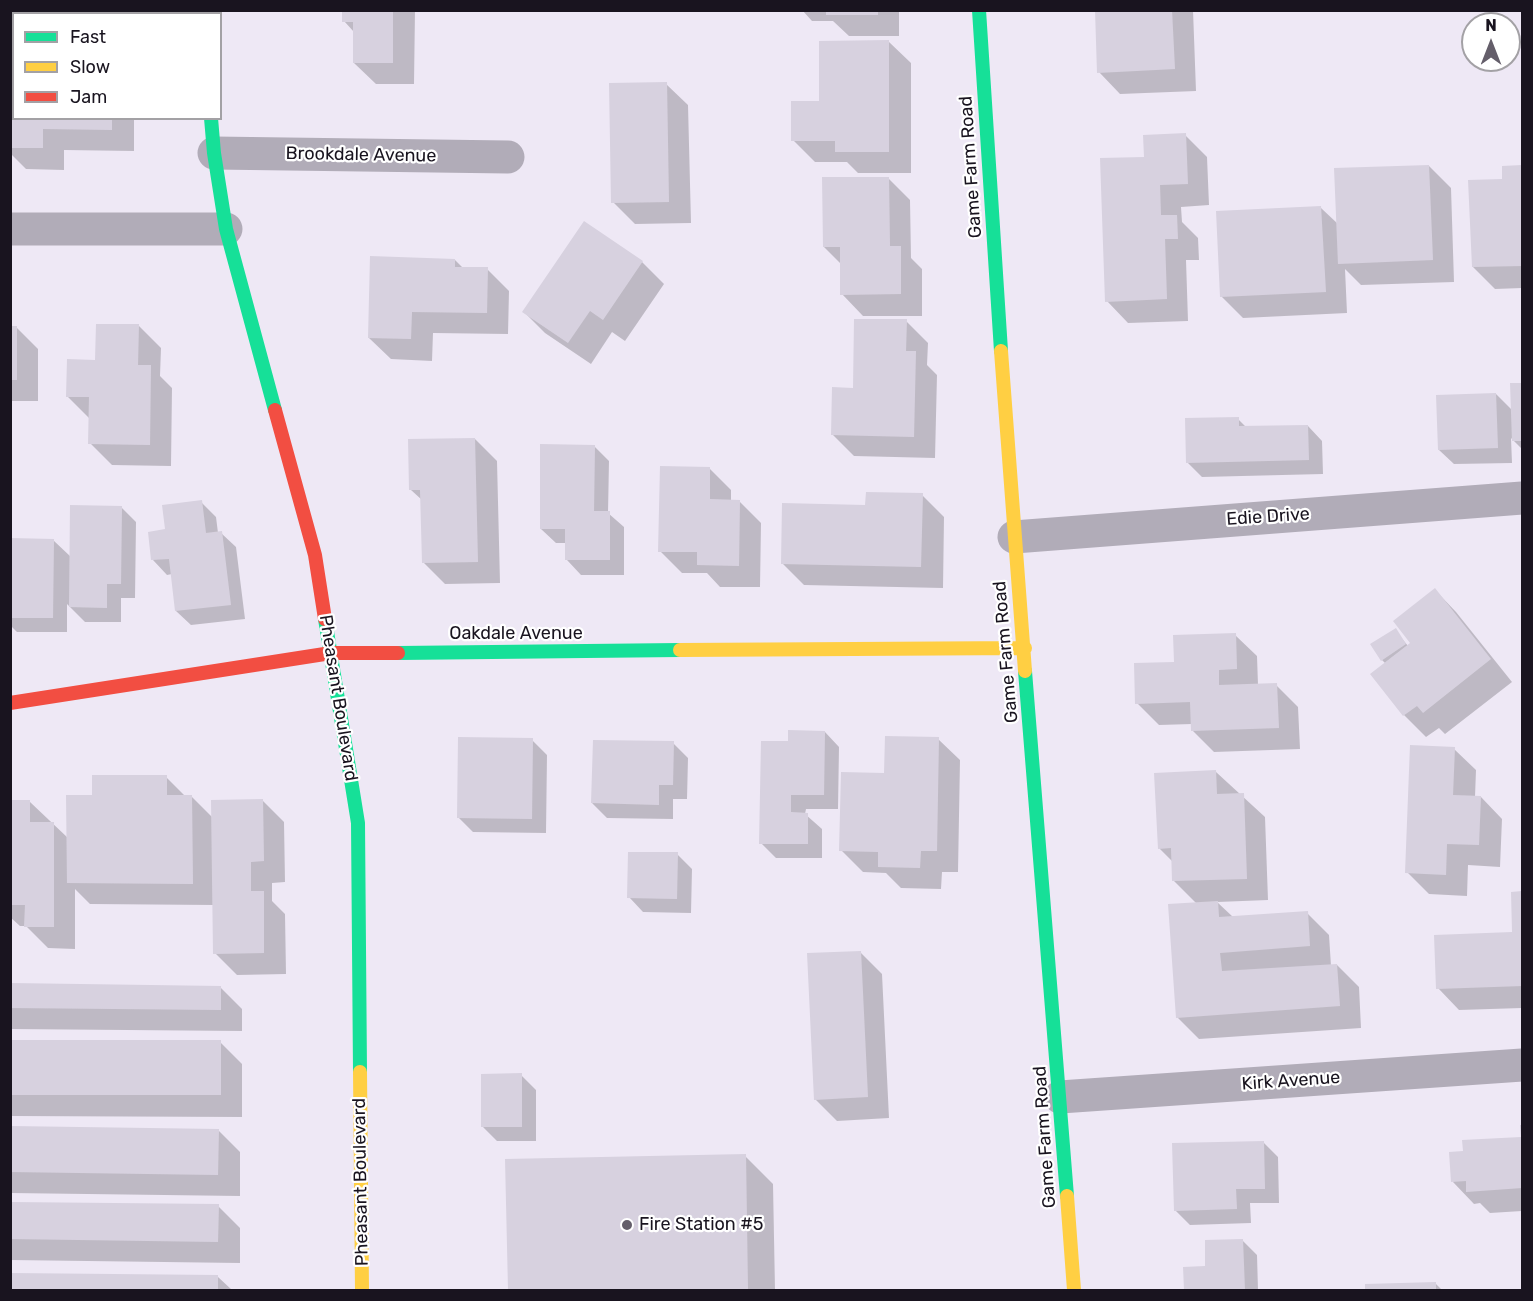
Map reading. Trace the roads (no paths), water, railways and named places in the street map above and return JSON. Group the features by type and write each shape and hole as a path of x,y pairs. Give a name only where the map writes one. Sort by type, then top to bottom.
{"street":[{"name":"Game Farm Road","path":"979,10 1014,537 1025,648 1074,1290"},
{"name":"Pheasant Boulevard","path":"211,120 226,229 315,555 358,823 362,1290"},
{"name":"Brookdale Avenue","path":"214,153 508,157"},
{"path":"10,229 226,229"},
{"name":"Edie Drive","path":"1014,537 1522,498"},
{"name":"Oakdale Avenue","path":"10,703 331,653 1025,648"},
{"name":"Kirk Avenue","path":"1060,1097 1522,1065"}],"place":[{"name":"Fire Station #5","path":"627,1225"}]}
